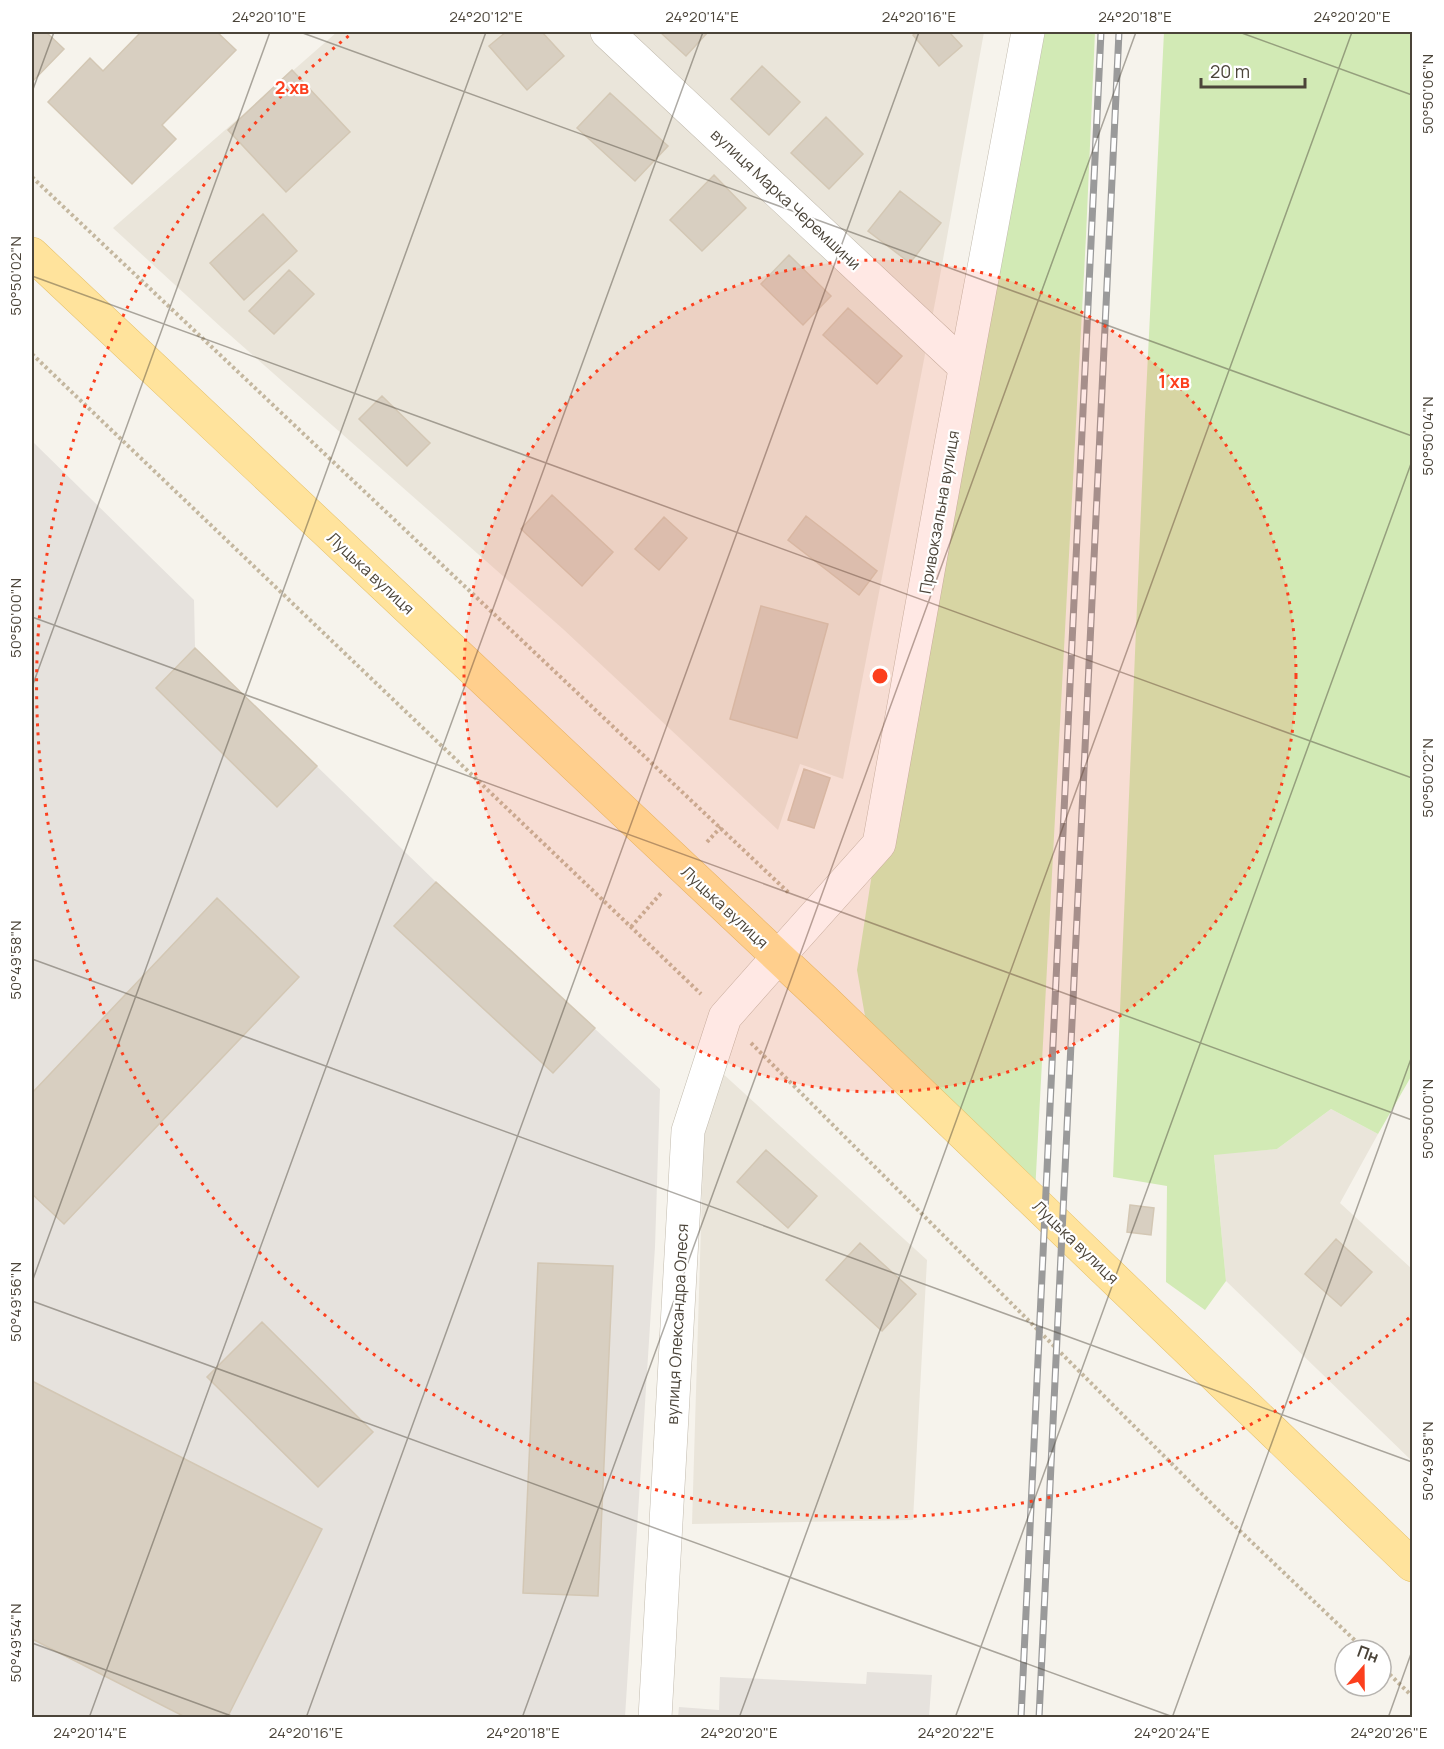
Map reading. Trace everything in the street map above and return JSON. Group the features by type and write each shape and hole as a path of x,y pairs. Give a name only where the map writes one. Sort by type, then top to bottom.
{"main road":[{"name":"Луцька вулиця","path":"32,254 778,957 1413,1565"}],"street":[{"name":"вулиця Марка Черемшини","path":"608,32 965,367"},
{"name":"Привокзальна вулиця","path":"778,957 879,844 1028,32"},
{"name":"вулиця Олександра Олеся","path":"654,1718 688,1131 724,1017 778,957"}],"path":[{"path":"32,177 814,917"},
{"path":"1393,1677 1413,1696"}],"shaded area":[{"path":"337,32 984,32 938,287 843,779 800,764 778,830 563,629 222,328 113,228"},
{"path":"32,441 194,600 195,648 436,882 660,1089 655,1247 625,1717 32,1717"},
{"path":"721,1072 927,1260 913,1520 692,1524 704,1126"},
{"path":"1331,1109 1378,1134 1340,1203 1412,1269 1412,1461 1226,1281 1214,1154 1277,1149"},
{"path":"867,1672 932,1675 929,1717 678,1717 679,1707 719,1710 720,1677 866,1684"}],"green space":[{"path":"1023,32 1095,32 1035,1193 886,1050 865,1016 857,970 880,822"},
{"path":"1164,32 1412,32 1412,1075 1378,1134 1331,1109 1277,1149 1214,1155 1226,1281 1205,1310 1166,1282 1167,1186 1113,1177 1145,415"}],"building":[{"path":"32,32 46,32 64,49 32,82"},
{"path":"141,32 217,32 236,50 162,125 176,139 132,184 48,102 90,58 103,71"},
{"path":"506,32 542,32 564,56 527,90 489,46"},
{"path":"660,32 708,32 686,56"},
{"path":"917,32 949,32 962,46 939,66 913,35"},
{"path":"762,66 800,102 769,135 731,99"},
{"path":"292,70 350,132 286,192 228,130"},
{"path":"610,93 668,146 635,181 577,128"},
{"path":"826,117 863,154 829,189 791,153"},
{"path":"714,175 746,208 702,251 670,220"},
{"path":"900,191 941,223 910,263 868,231"},
{"path":"263,214 297,251 244,300 210,263"},
{"path":"789,255 831,296 803,325 761,284"},
{"path":"289,270 314,294 274,334 249,311"},
{"path":"848,308 902,356 877,384 823,335"},
{"path":"382,396 430,443 407,466 359,419"},
{"path":"552,495 613,552 582,586 521,529"},
{"path":"806,516 877,571 859,595 788,540"},
{"path":"664,517 687,538 659,570 635,549"},
{"path":"761,606 828,624 797,738 730,719"},
{"path":"195,648 317,766 277,807 156,688"},
{"path":"804,769 830,778 814,828 788,820"},
{"path":"436,882 595,1028 553,1073 394,926"},
{"path":"217,898 299,977 64,1224 32,1194 32,1093"},
{"path":"766,1150 817,1196 788,1228 737,1182"},
{"path":"1130,1205 1154,1208 1151,1235 1127,1232"},
{"path":"1336,1239 1372,1272 1341,1306 1305,1274"},
{"path":"860,1243 916,1294 882,1331 826,1280"},
{"path":"538,1263 613,1266 598,1596 523,1593"},
{"path":"262,1322 373,1432 318,1487 207,1377"},
{"path":"32,1381 322,1529 227,1718 187,1718 32,1639"}],"railway":[{"path":"1021,1718 1101,32"},
{"path":"1039,1718 1119,32"}]}
